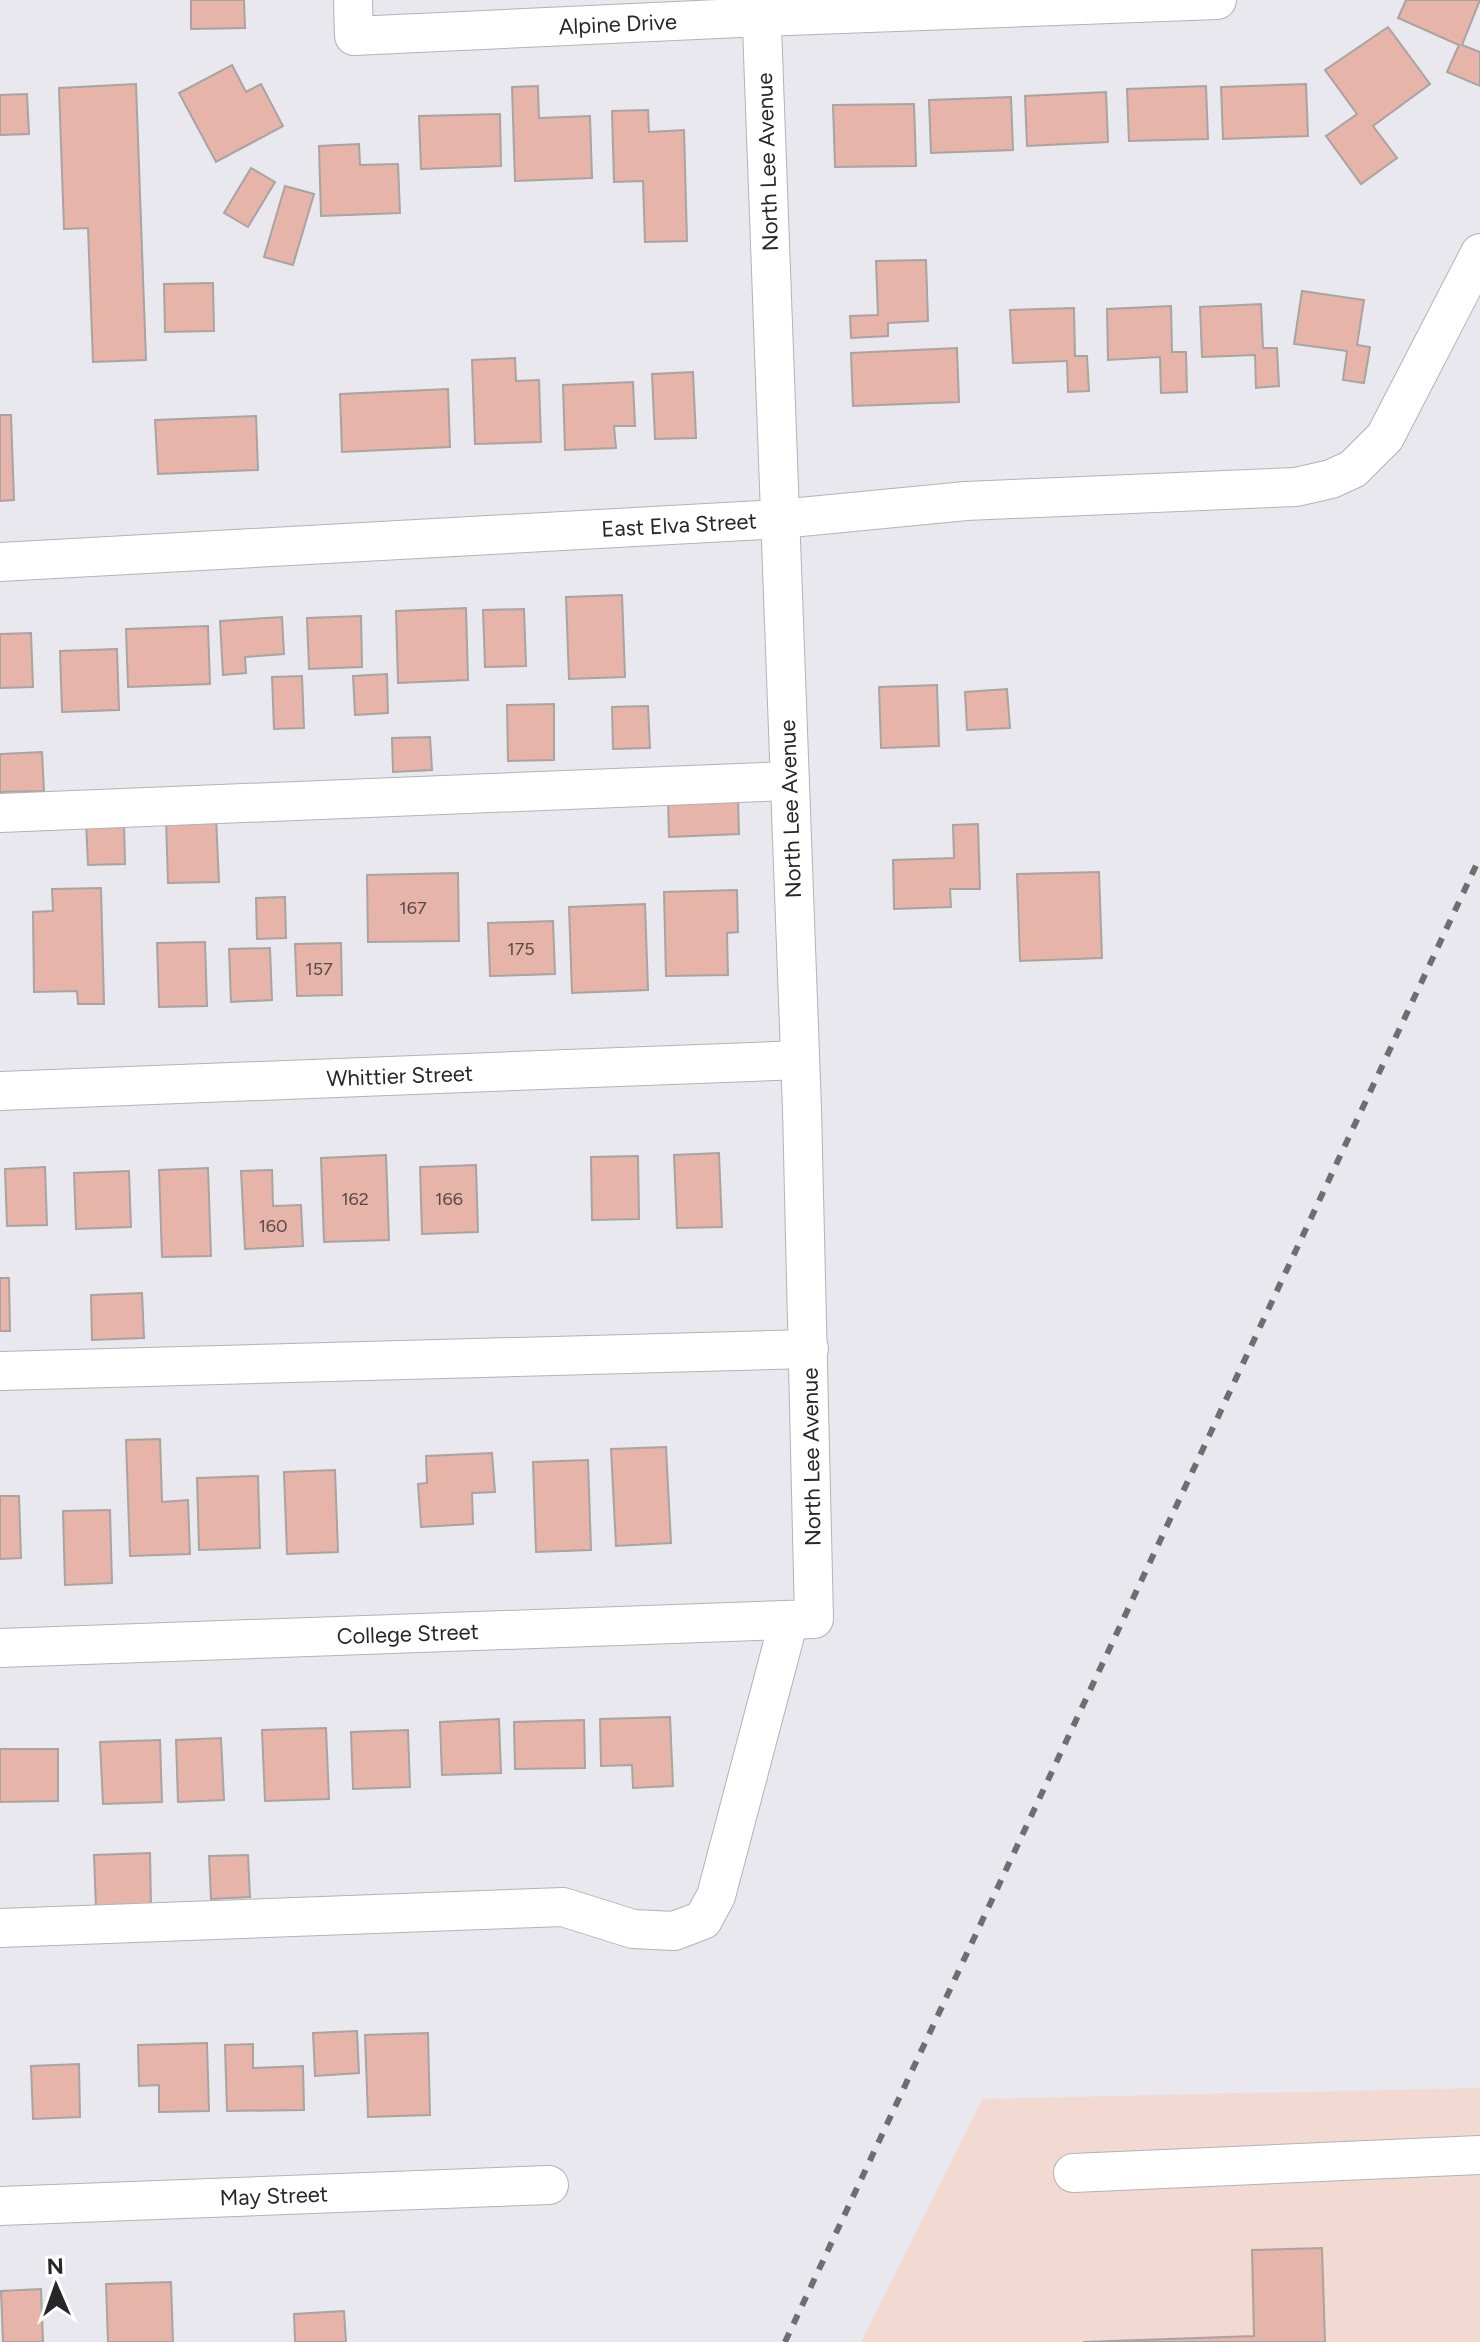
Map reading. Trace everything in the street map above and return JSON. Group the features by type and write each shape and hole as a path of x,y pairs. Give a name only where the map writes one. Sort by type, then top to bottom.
{"street":[{"name":"Alpine Drive","path":"353,18 1217,0"},
{"name":"North Lee Avenue","path":"0,1928 563,1907 633,1929 674,1931 703,1920 716,1896 802,1620 809,1349 761,8"},
{"name":"East Elva Street","path":"0,562 780,519 966,501 1296,487 1331,479 1353,469 1385,437 1480,253"},
{"path":"0,813 788,781"},
{"name":"Whittier Street","path":"0,1091 800,1060"},
{"path":"0,1371 809,1349"},
{"name":"College Street","path":"0,1648 802,1620"},
{"path":"1073,2173 1480,2155"},
{"name":"May Street","path":"0,2206 549,2185"}],"shaded area":[{"path":"1480,2088 1480,2342 861,2342 982,2099"}],"building":[{"path":"191,0 244,0 245,28 191,29"},
{"path":"1406,0 1480,0 1462,45 1480,52 1480,86 1447,72 1459,45 1398,18"},
{"path":"1388,27 1430,84 1373,126 1397,158 1361,184 1326,136 1357,114 1325,70"},
{"path":"232,65 246,92 261,84 283,126 216,162 179,93"},
{"path":"136,84 146,360 93,362 88,228 64,229 59,88"},
{"path":"1306,84 1308,136 1223,139 1221,87"},
{"path":"538,86 539,118 590,116 592,178 515,181 512,87"},
{"path":"1206,86 1208,139 1129,141 1127,89"},
{"path":"1106,92 1108,142 1027,146 1025,96"},
{"path":"27,94 29,134 0,135 0,95"},
{"path":"1011,97 1013,150 931,153 929,100"},
{"path":"914,104 916,166 835,167 833,105"},
{"path":"648,110 649,132 684,130 687,241 645,242 643,181 614,182 612,111"},
{"path":"500,114 501,166 421,169 419,116"},
{"path":"359,144 360,165 398,164 400,213 321,216 319,146"},
{"path":"251,168 275,182 248,227 224,213"},
{"path":"285,186 314,194 293,265 264,257"},
{"path":"926,260 928,321 888,323 888,336 851,338 850,316 878,315 876,261"},
{"path":"213,283 214,331 165,332 164,284"},
{"path":"1302,291 1364,300 1357,345 1370,347 1364,383 1343,380 1347,351 1294,344"},
{"path":"1261,304 1263,348 1277,348 1279,386 1256,388 1255,355 1202,357 1200,307"},
{"path":"1171,306 1172,352 1186,352 1187,392 1161,393 1160,357 1108,360 1107,309"},
{"path":"1074,308 1075,356 1087,356 1089,391 1068,392 1067,361 1013,363 1010,310"},
{"path":"957,348 959,402 853,406 851,353"},
{"path":"515,358 516,381 539,380 541,442 475,444 472,360"},
{"path":"693,372 696,438 655,439 652,374"},
{"path":"633,382 635,426 614,426 616,448 565,450 563,385"},
{"path":"448,389 450,447 342,452 340,394"},
{"path":"0,415 11,415 14,500 0,501"},
{"path":"256,416 258,470 158,474 155,420"},
{"path":"622,595 625,677 569,679 566,597"},
{"path":"466,608 468,680 398,683 396,611"},
{"path":"524,609 526,666 485,667 483,610"},
{"path":"361,616 362,667 309,669 307,618"},
{"path":"282,617 284,654 245,657 246,673 223,675 220,621"},
{"path":"208,626 210,684 128,687 126,629"},
{"path":"31,633 33,687 0,688 0,634"},
{"path":"117,649 119,710 62,712 60,651"},
{"path":"387,674 388,713 355,715 353,676"},
{"path":"302,676 304,728 274,729 272,677"},
{"path":"937,685 939,746 881,748 879,687"},
{"path":"1007,689 1010,728 967,730 965,692"},
{"path":"554,704 554,760 508,761 507,705"},
{"path":"648,706 650,748 613,749 612,707"},
{"path":"430,737 432,770 393,772 392,738"},
{"path":"42,752 44,791 0,792 0,754"},
{"path":"738,798 739,834 669,837 668,800"},
{"path":"216,817 219,882 168,883 166,819"},
{"path":"86,821 124,821 125,864 88,865"},
{"path":"978,824 980,889 950,889 951,907 894,909 893,860 954,858 953,825"},
{"path":"1099,872 1102,958 1020,961 1017,874"},
{"path":"458,873 459,941 368,942 367,875"},
{"path":"101,888 104,1004 78,1004 77,991 34,992 33,912 53,911 52,889"},
{"path":"737,890 738,932 727,933 728,975 666,976 664,892"},
{"path":"285,897 286,938 257,939 256,898"},
{"path":"645,904 648,990 572,993 569,907"},
{"path":"553,921 555,974 490,976 488,923"},
{"path":"205,942 207,1006 159,1007 157,943"},
{"path":"341,943 342,995 297,996 295,944"},
{"path":"270,948 272,1000 231,1002 229,949"},
{"path":"719,1153 722,1227 677,1228 674,1155"},
{"path":"386,1155 389,1240 324,1242 321,1158"},
{"path":"638,1156 639,1219 592,1220 591,1157"},
{"path":"476,1165 478,1232 422,1234 420,1167"},
{"path":"45,1167 47,1225 7,1226 5,1169"},
{"path":"208,1168 211,1256 162,1257 159,1170"},
{"path":"272,1170 273,1206 301,1205 303,1246 245,1249 241,1171"},
{"path":"129,1171 131,1227 76,1229 74,1173"},
{"path":"0,1278 9,1278 10,1331 0,1331"},
{"path":"142,1293 144,1338 92,1340 91,1295"},
{"path":"160,1439 162,1502 188,1500 190,1554 130,1556 126,1440"},
{"path":"666,1447 671,1543 616,1546 611,1449"},
{"path":"492,1453 495,1492 472,1493 473,1524 421,1527 418,1484 427,1483 426,1456"},
{"path":"588,1460 591,1550 536,1552 533,1462"},
{"path":"335,1470 338,1552 287,1554 284,1472"},
{"path":"258,1476 260,1548 199,1550 197,1478"},
{"path":"0,1496 19,1496 21,1558 0,1559"},
{"path":"110,1510 112,1583 65,1585 63,1511"},
{"path":"670,1717 673,1786 633,1788 632,1765 601,1766 600,1719"},
{"path":"499,1719 501,1773 442,1775 440,1722"},
{"path":"584,1720 585,1768 515,1769 514,1722"},
{"path":"326,1728 329,1799 265,1801 262,1730"},
{"path":"408,1730 410,1787 353,1789 351,1732"},
{"path":"221,1738 224,1800 178,1802 176,1740"},
{"path":"160,1740 162,1802 103,1804 100,1742"},
{"path":"0,1749 58,1749 58,1801 0,1802"},
{"path":"150,1853 151,1907 96,1909 94,1855"},
{"path":"248,1855 250,1897 211,1899 209,1856"},
{"path":"357,2031 359,2073 315,2076 313,2033"},
{"path":"428,2033 430,2115 368,2117 365,2035"},
{"path":"207,2043 209,2111 159,2112 159,2085 139,2086 138,2045"},
{"path":"253,2044 253,2068 303,2066 304,2110 227,2111 225,2045"},
{"path":"79,2064 80,2117 33,2119 31,2066"},
{"path":"1322,2248 1325,2342 1083,2342 1254,2336 1252,2250"},
{"path":"171,2282 173,2342 108,2342 106,2284"},
{"path":"41,2289 43,2342 3,2342 1,2291"},
{"path":"344,2311 346,2342 295,2342 294,2314"}],"railway":[{"path":"785,2342 1480,857"}]}
